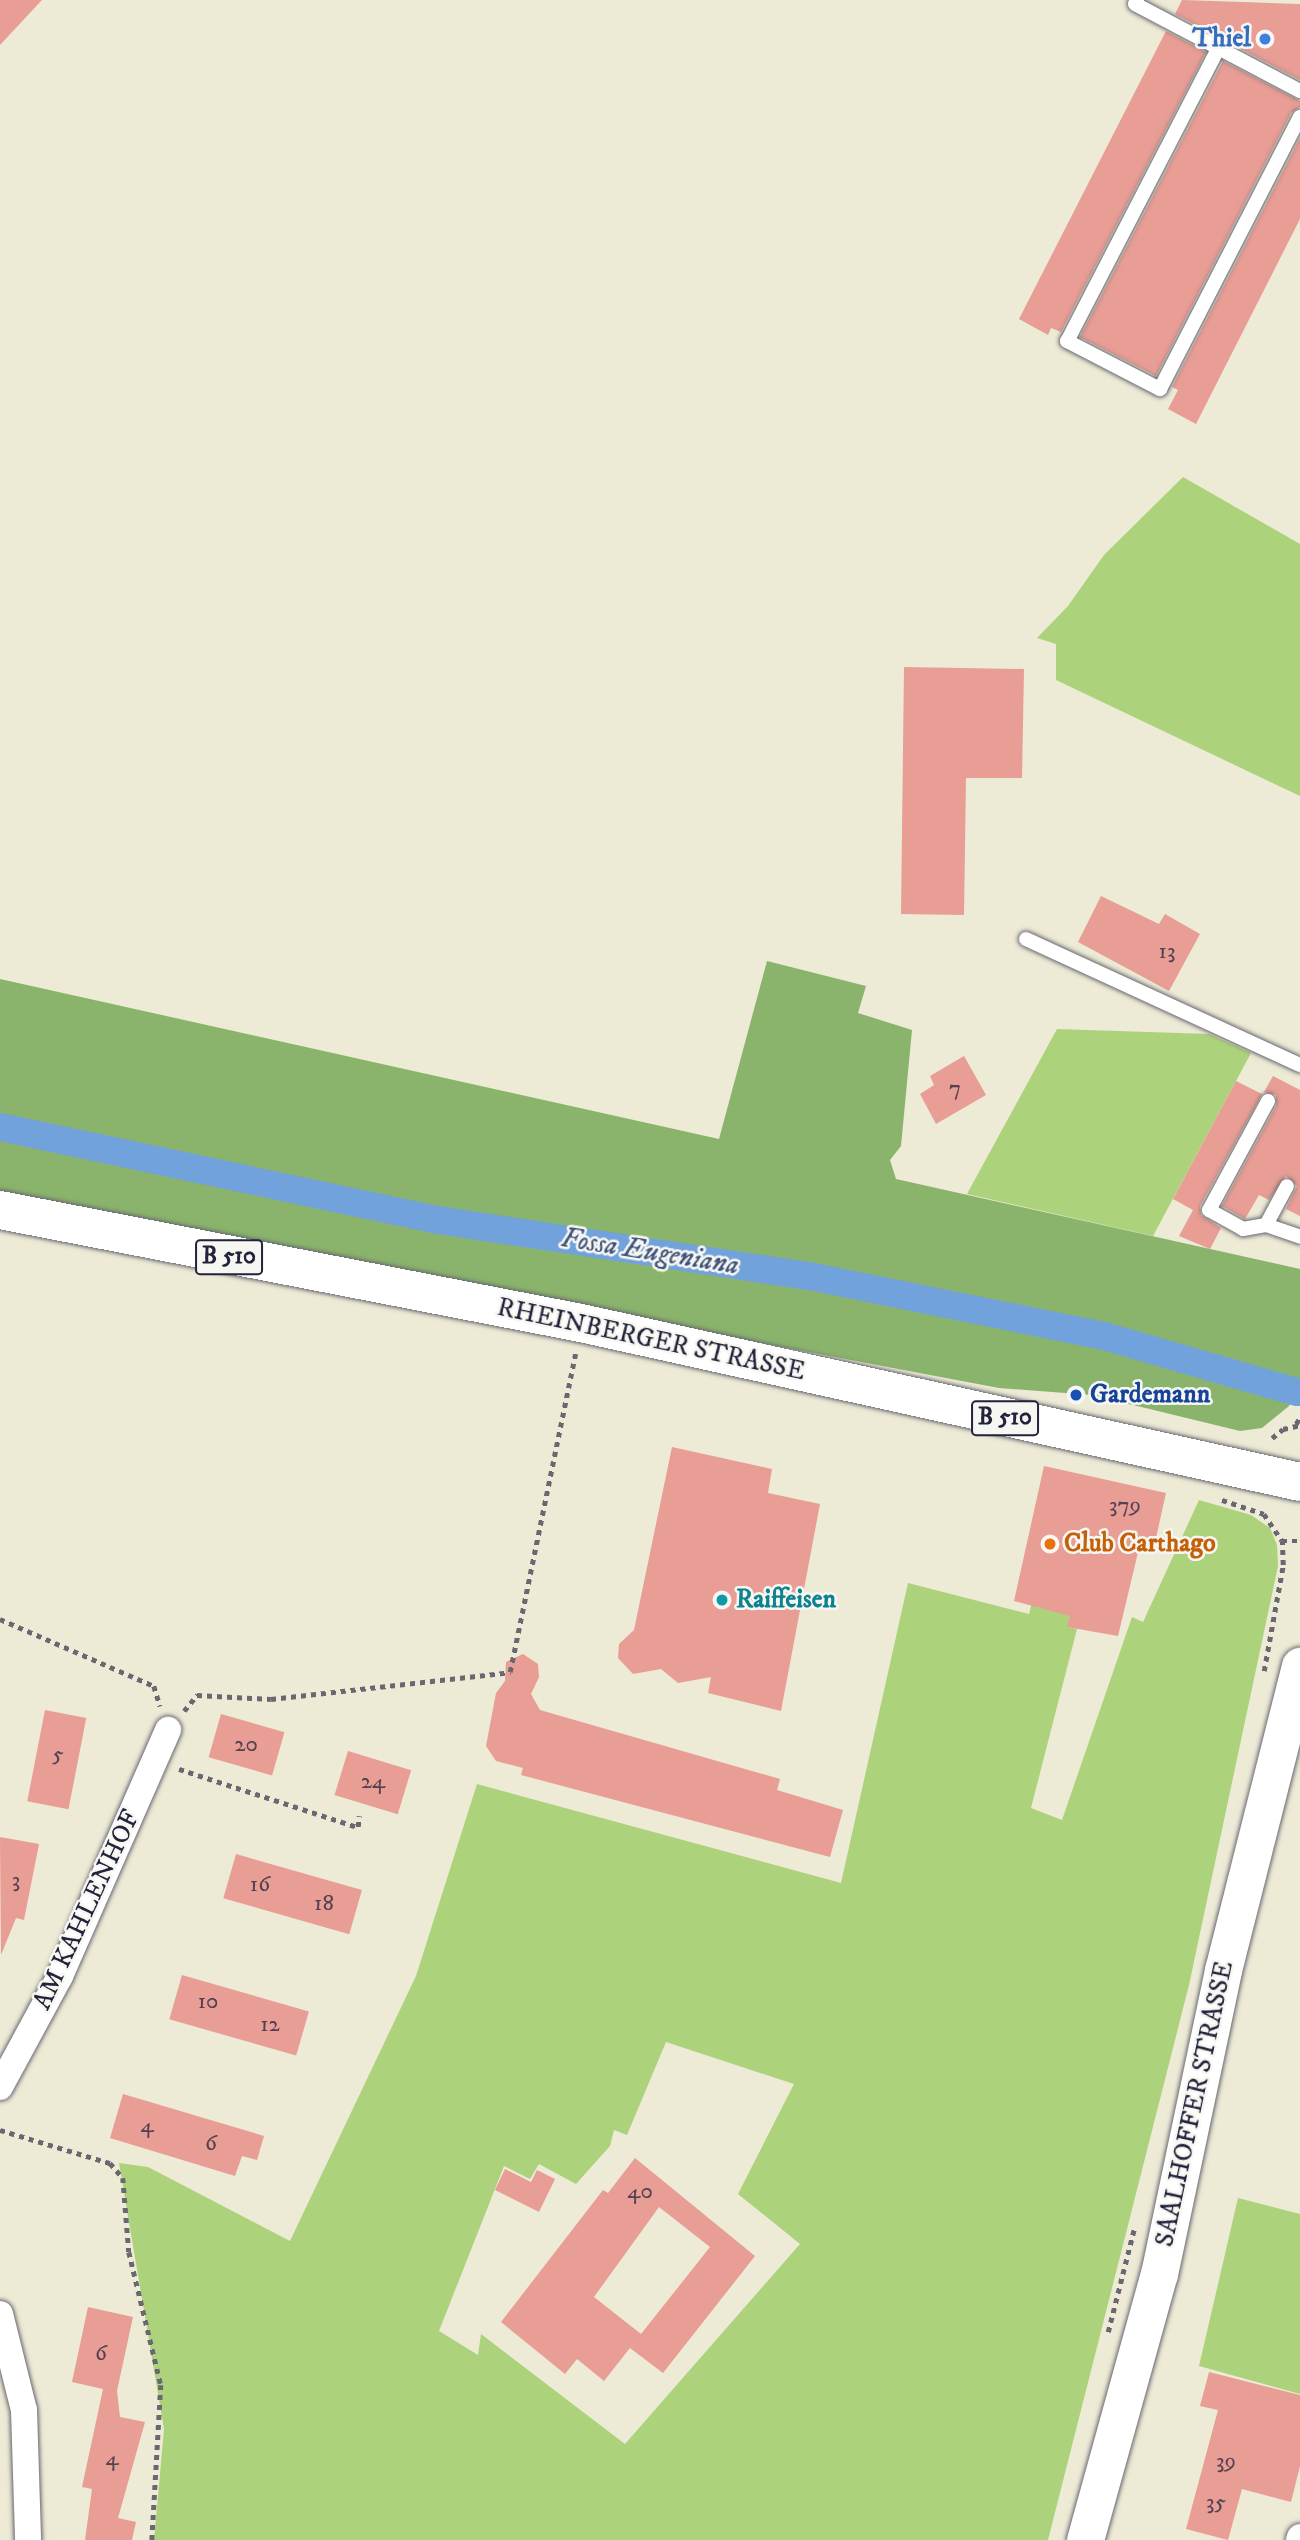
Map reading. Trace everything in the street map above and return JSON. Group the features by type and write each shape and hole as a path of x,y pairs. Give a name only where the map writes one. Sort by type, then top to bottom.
{"main road":[{"name":"RHEINBERGER STRASSE","path":"0,1210 581,1323 1300,1482"},
{"name":"SAALHOFFER STRASSE","path":"1085,2540 1159,2274 1223,1970 1300,1666"}],"street":[{"name":"AM KAHLENHOF","path":"0,2087 60,1976 168,1730"},
{"path":"0,2314 24,2410 27,2540"}],"lane":[{"path":"1137,0 1135,4 1300,91"},
{"path":"1219,47 1068,341 1160,389 1300,117"},
{"path":"1026,939 1300,1065"},
{"path":"1268,1101 1209,1210 1244,1229 1266,1226 1300,1237"},
{"path":"1266,1226 1287,1186"}],"path":[{"path":"168,1730 197,1695 271,1699 510,1672 581,1323"},
{"path":"1272,1438 1298,1425 1300,1417"},
{"path":"0,1619 154,1686 168,1730"},
{"path":"155,1761 358,1827 359,1816"},
{"path":"0,2130 110,2163 123,2178 129,2252 162,2385 152,2540"}],"green space":[{"path":"1183,477 1300,544 1300,796 1056,680 1056,644 1037,638 1068,606 1104,555"},
{"path":"767,961 866,986 858,1013 912,1030 901,1146 890,1160 896,1179 1300,1269 1300,1388 1289,1406 1262,1428 1240,1431 1092,1395 999,1388 0,1199 0,979 719,1139"},
{"path":"1057,1029 1209,1034 1251,1053 1153,1236 967,1194"},
{"path":"1199,1500 1251,1515 1270,1528 1277,1545 1278,1566 1189,1985 1048,2540 154,2540 164,2429 119,2163 148,2167 290,2241 416,1976 477,1784 841,1883 908,1583 1029,1614 1032,1602 1036,1607 1071,1613 1068,1627 1077,1629 1031,1808 1062,1820 1132,1617 1143,1622","holes":["666,2042 794,2084 738,2194 800,2244 625,2444 481,2334 478,2355 439,2331 504,2166 530,2179 539,2164 576,2184 610,2146 614,2130 627,2135"]},
{"path":"1238,2198 1300,2214 1300,2394 1199,2366"}],"building":[{"path":"0,0 42,0 0,45"},
{"name":"Thiel","path":"1182,0 1300,4 1300,80 1175,14"},
{"path":"1166,31 1206,52 1061,332 1051,328 1048,335 1019,319"},
{"path":"1223,61 1300,101 1300,107 1291,113 1156,376 1080,337"},
{"path":"1300,138 1300,219 1196,424 1168,409 1178,390 1172,387"},
{"path":"904,667 1024,669 1022,778 966,778 964,915 901,914"},
{"path":"1101,896 1159,924 1165,914 1200,934 1169,991 1078,942"},
{"path":"964,1056 986,1095 936,1124 920,1094 934,1085 930,1076"},
{"path":"1273,1076 1300,1090 1300,1216 1286,1209 1297,1186 1286,1176 1269,1200 1259,1195 1245,1219 1222,1206 1276,1106 1276,1095 1264,1092"},
{"path":"1236,1081 1262,1094 1200,1206 1201,1215 1221,1228 1210,1249 1179,1236 1193,1210 1173,1199"},
{"name":"Raiffeisen","path":"672,1447 772,1469 768,1493 820,1504 781,1711 708,1693 711,1677 678,1683 661,1669 633,1674 618,1658 619,1644 634,1630"},
{"path":"1044,1466 1166,1493 1154,1547 1140,1544 1118,1636 1067,1627 1070,1616 1014,1601"},
{"path":"523,1654 538,1664 539,1677 531,1694 540,1710 780,1779 777,1790 843,1810 830,1857 521,1775 523,1768 496,1761 486,1746 496,1693 505,1681 506,1662"},
{"path":"45,1710 86,1718 68,1809 27,1801"},
{"path":"221,1714 284,1732 272,1775 209,1757"},
{"path":"348,1751 411,1770 398,1814 335,1795"},
{"path":"0,1837 39,1844 24,1920 16,1918 1,1955"},
{"path":"236,1854 362,1890 349,1934 223,1898"},
{"path":"182,1975 309,2011 296,2056 169,2019"},
{"path":"123,2094 264,2136 257,2160 242,2156 235,2176 110,2138"},
{"path":"635,2158 755,2256 663,2373 630,2348 637,2339 604,2381 577,2359 565,2374 501,2322 603,2190 608,2193","holes":["659,2207 710,2247 641,2334 594,2297"]},
{"path":"505,2169 531,2182 537,2170 555,2179 539,2212 495,2190"},
{"path":"88,2307 133,2317 117,2391 120,2417 145,2422 118,2518 136,2522 132,2540 85,2540 92,2489 82,2487 103,2389 72,2382"},
{"path":"1209,2372 1300,2395 1300,2466 1291,2502 1242,2489 1228,2540 1186,2529 1218,2410 1200,2406"}],"waterway":[{"name":"Fossa Eugeniana","path":"0,1127 438,1220 809,1276 1104,1336 1297,1392"}],"place":[{"name":"Thiel","path":"1265,39"},
{"name":"Gardemann","path":"1076,1395"},
{"name":"Club Carthago","path":"1050,1544"},
{"name":"Raiffeisen","path":"722,1600"}]}
